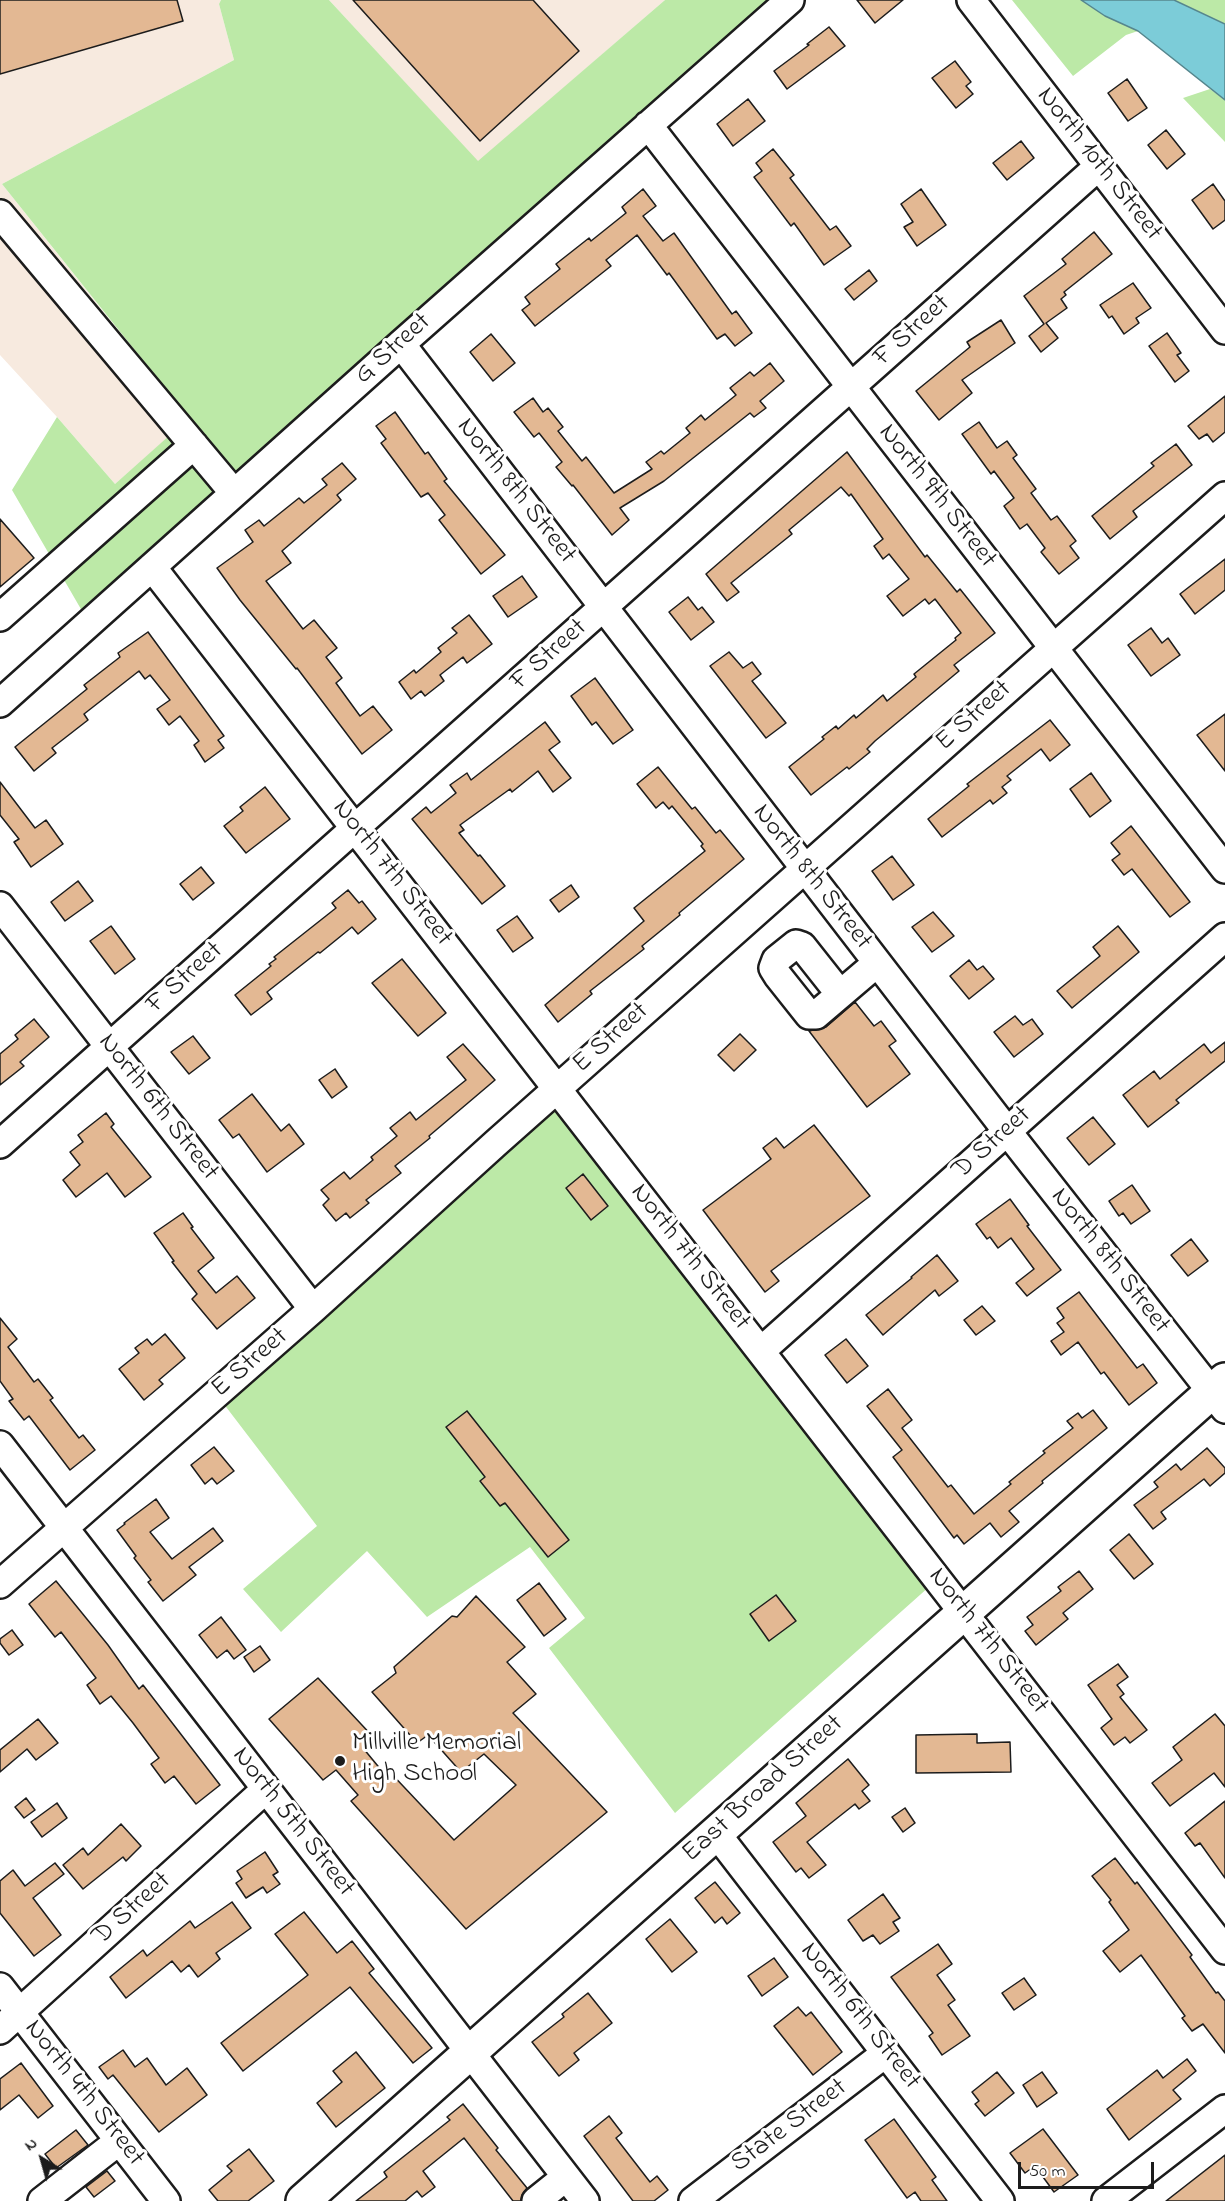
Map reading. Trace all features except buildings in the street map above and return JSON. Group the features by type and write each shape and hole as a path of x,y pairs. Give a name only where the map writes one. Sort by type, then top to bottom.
{"main road":[{"name":"East Broad Street","path":"303,2201 964,1613 1221,1394"}],"street":[{"name":"G Street","path":"0,703 790,0"},
{"name":"North 10th Street","path":"971,0 1225,330"},
{"name":"North 9th Street","path":"648,125 1225,869"},
{"name":"F Street","path":"0,1144 1099,166"},
{"path":"3,222 234,493"},
{"name":"North 8th Street","path":"401,344 1007,1131 1221,1394"},
{"path":"0,617 194,445"},
{"name":"E Street","path":"0,1584 313,1309 557,1088 1225,496"},
{"name":"North 7th Street","path":"152,567 1225,1950"},
{"name":"North 6th Street","path":"0,906 313,1309"},
{"name":"D Street","path":"761,1351 1225,938"},
{"path":"840,994 877,963"},
{"name":"North 5th Street","path":"0,1445 585,2201"},
{"name":"D Street","path":"10,2021 266,1790"},
{"name":"North 6th Street","path":"716,1833 1000,2201"},
{"name":"North 4th Street","path":"0,1987 10,2021 119,2141 166,2201"},
{"name":"State Street","path":"693,2201 886,2053"},
{"path":"1106,2201 1225,2109"},
{"path":"42,2201 119,2141"},
{"path":"536,2201 566,2177"}],"shaded area":[{"path":"0,0 221,0 219,4 234,60 2,184 189,419 115,484 0,355"},
{"path":"329,0 665,0 478,162"}],"green space":[{"path":"221,0 329,0 478,161 665,0 789,0 89,623 12,490 57,417 115,484 189,418 2,184 234,60 219,4"},
{"path":"1012,0 1081,0 1105,16 1138,31 1126,35 1073,76"},
{"path":"1174,0 1225,0 1225,24"},
{"path":"1210,89 1225,100 1225,142 1183,98"},
{"path":"559,1092 939,1578 675,1813 549,1648 585,1618 530,1547 427,1617 367,1551 281,1632 243,1589 317,1526 220,1399"}],"water":[{"path":"1081,0 1174,0 1225,24 1225,100 1138,31 1105,16"}],"place":[{"name":"Millville Memorial High School","path":"340,1761"}]}
